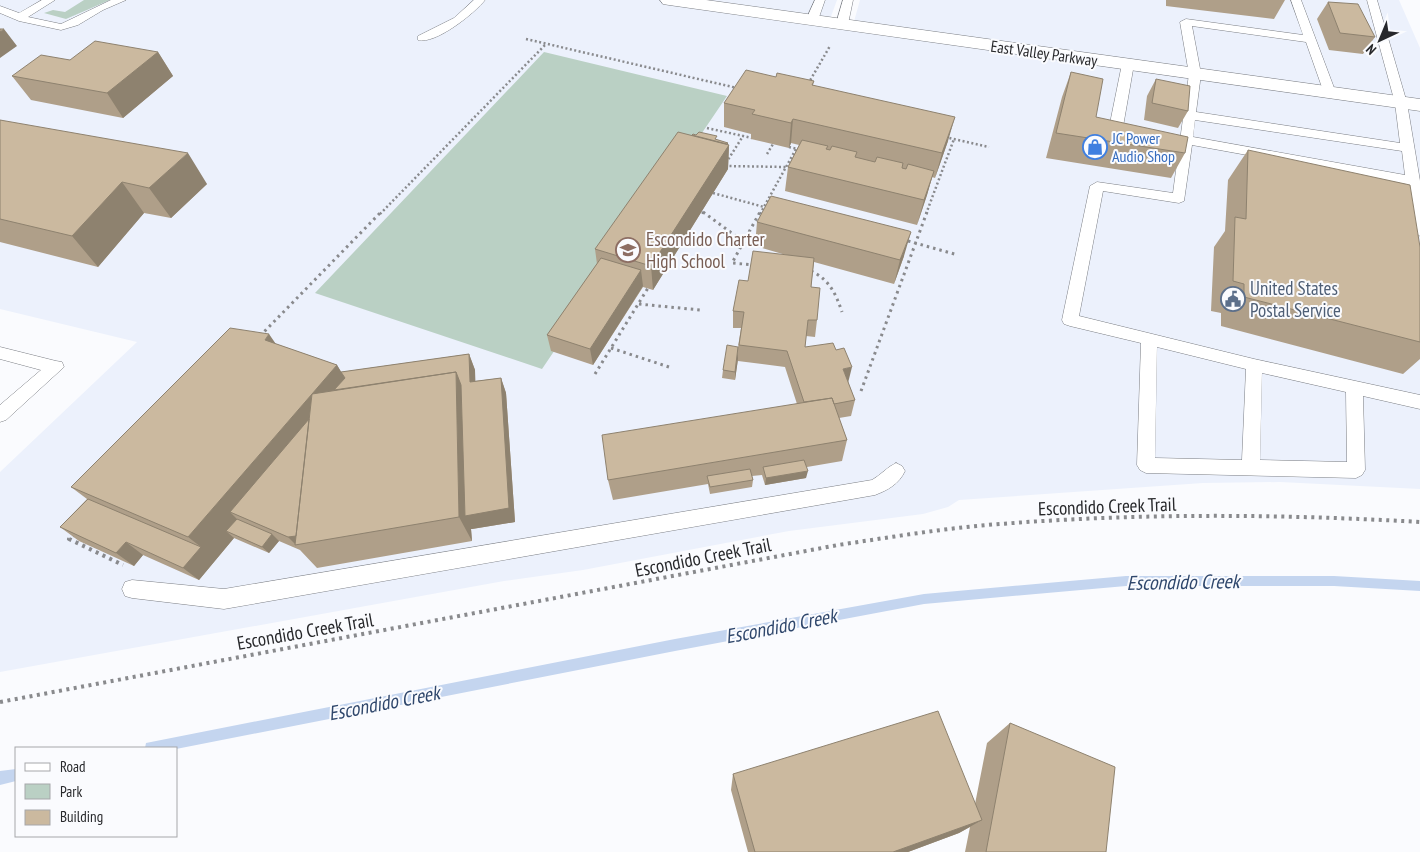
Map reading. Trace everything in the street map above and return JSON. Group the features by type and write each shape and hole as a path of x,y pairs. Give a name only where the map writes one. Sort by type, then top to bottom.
{"main road":[{"name":"East Valley Parkway","path":"669,0 699,2 812,20 1420,106"}],"lane":[{"path":"20,17 50,0"},
{"path":"422,38 458,20 480,0"},
{"path":"812,20 820,0"},
{"path":"842,24 848,0"},
{"path":"1296,0 1330,93"},
{"path":"1372,0 1401,103 1420,231"},
{"path":"0,9 20,17 61,26 74,23 116,2"},
{"path":"1310,39 1186,22 1195,74 1179,198 1097,186 1070,320 1254,365 1420,402"},
{"path":"1114,138 1128,64"},
{"path":"1189,115 1408,148"},
{"path":"1186,140 1413,181"},
{"path":"1149,340 1146,465 1356,470 1354,388"},
{"path":"0,353 56,367 0,415"},
{"path":"1251,468 1254,365"},
{"path":"132,589 224,599 875,487 887,481 896,471"}],"path":[{"path":"526,39 739,88"},
{"path":"804,90 831,43"},
{"path":"253,343 546,44"},
{"path":"707,128 752,138"},
{"path":"743,136 724,167 786,167"},
{"path":"945,136 990,147"},
{"path":"861,391 954,139"},
{"path":"767,154 773,144"},
{"path":"789,147 806,151"},
{"path":"762,266 732,263 796,149"},
{"path":"929,180 938,182"},
{"path":"713,193 764,207"},
{"path":"702,212 744,242"},
{"path":"908,241 958,255"},
{"path":"801,270 816,273 828,280 842,312"},
{"path":"595,374 648,288"},
{"path":"292,303 298,305"},
{"path":"639,304 700,310"},
{"path":"611,348 669,367"},
{"name":"Escondido Creek Trail","path":"0,702 838,545 939,530 1077,520 1218,516 1290,515 1420,522"},
{"path":"76,532 70,539 131,569"}],"shaded area":[{"path":"0,0 837,0 829,22 853,25 860,0 1399,0 1420,48 1420,489 1280,482 1203,483 959,500 948,507 923,514 789,531 583,570 504,581 0,672 0,472 137,342 0,309"}],"green space":[{"path":"84,0 110,0 66,19 44,13 53,10 65,12"},
{"path":"544,52 727,96 542,369 315,293"}],"building":[{"path":"1328,2 1358,4 1375,37 1340,33"},
{"path":"95,41 158,52 107,93 12,76 41,55 70,60"},
{"path":"746,70 776,77 777,73 814,81 812,85 955,117 942,153 793,119 791,123 752,114 755,110 724,103"},
{"path":"1071,72 1103,79 1096,117 1188,137 1185,153 1056,133"},
{"path":"1156,79 1190,86 1188,111 1152,103"},
{"path":"0,120 188,153 149,188 122,182 72,236 0,219"},
{"path":"678,132 729,145 651,266 595,249"},
{"path":"699,132 717,136 715,139 728,143 692,135 696,135"},
{"path":"802,140 828,146 826,149 830,150 832,146 857,152 855,157 875,162 877,157 903,163 902,168 906,169 908,164 934,171 924,200 788,167"},
{"path":"1248,150 1410,185 1420,247 1420,342 1244,297 1244,284 1233,281 1235,217 1246,219"},
{"path":"771,196 911,232 900,260 757,222"},
{"path":"753,251 814,258 811,287 820,288 817,320 808,320 805,347 833,343 836,350 844,348 852,367 843,369 855,400 834,404 832,398 804,402 787,351 739,345 744,312 733,311 739,280 748,281"},
{"path":"601,258 641,270 590,349 547,335"},
{"path":"230,328 269,334 265,340 337,365 188,537 71,487"},
{"path":"727,345 738,347 735,372 723,370"},
{"path":"469,354 470,382 501,378 509,508 465,516 461,385 456,372 334,390 345,378 341,372"},
{"path":"456,372 459,517 295,545 312,394"},
{"path":"832,398 847,440 608,480 602,435"},
{"path":"309,419 296,536 288,537 230,512"},
{"path":"804,460 808,471 766,478 763,467"},
{"path":"750,469 753,480 710,487 707,476"},
{"path":"88,499 201,547 183,568 126,542 116,553 60,527"},
{"path":"237,519 272,534 262,547 226,531"},
{"path":"938,711 982,820 893,852 755,852 733,774"},
{"path":"1010,723 1115,767 1106,852 986,852"}],"waterway":[{"name":"Escondido Creek","path":"156,747 675,645 924,599 1126,581 1334,581 1420,586"},
{"name":"Escondido Creek","path":"0,778 15,775"}],"place":[{"name":"JC Power Audio Shop","path":"1095,147"},
{"name":"Escondido Charter High School","path":"628,250"},
{"name":"United States Postal Service","path":"1233,299"}]}
